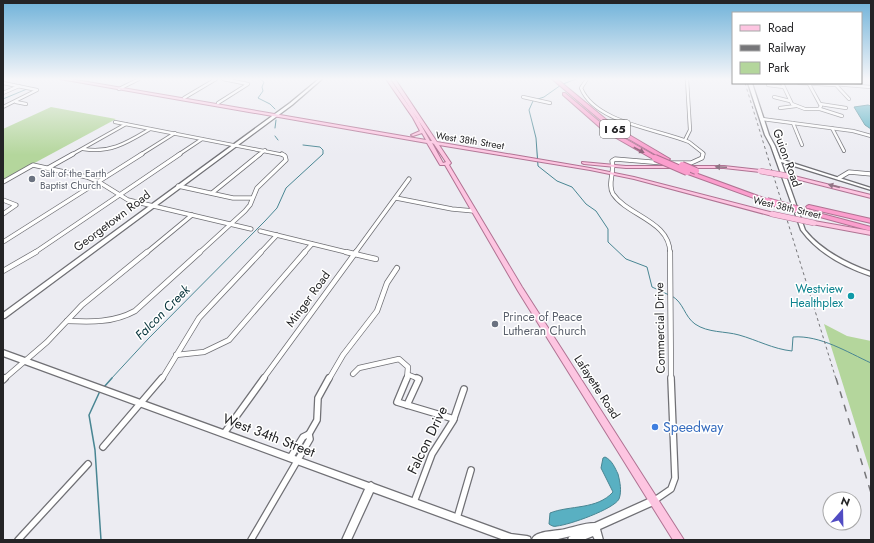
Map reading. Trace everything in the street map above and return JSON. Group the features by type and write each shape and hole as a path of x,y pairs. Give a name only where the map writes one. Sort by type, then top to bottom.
{"highway":[{"name":"I 65","path":"578,104 606,130 655,158 687,172 766,198 871,226"},
{"name":"I 65","path":"582,104 612,127 667,159 766,198"},
{"name":"I 65","path":"810,210 871,220"},
{"path":"810,210 871,229"}],"main road":[{"name":"West 38th Street","path":"203,104 275,114 550,160 613,166 716,167 760,171 794,177 871,197"},
{"name":"West 38th Street","path":"225,104 323,124 371,128 413,135 428,140"},
{"name":"Lafayette Road","path":"405,104 423,131 442,164 446,164 533,308 679,540"},
{"name":"Lafayette Road","path":"411,104 449,163 446,164"},
{"path":"207,105 229,105"},
{"path":"413,135 423,131"},
{"name":"West 38th Street","path":"436,141 454,146 526,156"},
{"path":"442,152 454,146"},
{"name":"West 38th Street","path":"550,160 573,166 613,173 772,214 871,233"},
{"path":"573,166 606,168 613,166"}],"street":[{"name":"Georgetown Road","path":"275,114 287,104"},
{"name":"Georgetown Road","path":"3,316 288,104"},
{"path":"596,104 610,116 633,125 685,140 700,148 703,154 701,159 691,163 654,163 616,158 612,161 613,166"},
{"path":"685,140 690,130 688,104"},
{"name":"Guion Road","path":"757,104 799,223 805,233 829,254 871,274"},
{"path":"820,104 820,109"},
{"path":"822,104 846,108"},
{"path":"780,108 796,106 809,111 820,109 842,116"},
{"path":"762,119 860,132 871,136"},
{"path":"67,321 107,322 132,314 248,208 257,188 285,163 286,158 282,154 115,122"},
{"path":"793,123 802,145"},
{"path":"48,168 127,124"},
{"path":"82,149 97,152 111,150 150,128"},
{"path":"832,128 844,151"},
{"path":"3,242 175,133"},
{"path":"3,271 24,260 203,138"},
{"path":"212,194 265,150"},
{"path":"778,160 871,189"},
{"path":"3,182 34,165 99,182 118,196 152,206 251,229"},
{"name":"Commercial Drive","path":"613,166 610,186 613,193 656,226 668,240 670,249 675,478 671,489 655,500"},
{"path":"839,178 841,175 848,172 871,174"},
{"name":"Minger Road","path":"225,432 409,179"},
{"path":"178,186 233,198 252,198"},
{"path":"396,198 452,209 474,211"},
{"path":"3,200 16,205 3,214"},
{"path":"3,380 47,342 86,302 192,215"},
{"path":"260,231 376,259"},
{"path":"103,447 144,403 163,378 187,335 201,315 277,235"},
{"path":"176,355 194,355 207,352 229,340 312,244"},
{"path":"251,540 294,459 310,439 309,434 317,420 318,398 344,355 377,311 387,283 397,268"},
{"name":"West 34th Street","path":"3,352 514,539 527,540"},
{"path":"353,374 359,368 399,359 405,361 408,366 409,375 397,402 454,419"},
{"path":"408,405 419,378 409,375"},
{"name":"Falcon Drive","path":"414,502 432,454 454,419 464,390"},
{"path":"18,540 88,464"},
{"path":"457,518 471,470"},
{"path":"346,540 371,486"},
{"path":"572,540 590,533 595,527 655,500"},
{"path":"536,540 540,537 565,534 586,526 595,527"},
{"path":"595,527 599,540"}],"green space":[{"path":"51,107 116,119 3,180 3,129"},
{"path":"824,324 847,336 871,341 871,474"}],"water":[{"path":"871,106 871,129 865,125 854,107"},
{"path":"605,457 611,462 618,474 621,490 619,499 600,512 581,520 556,526 549,524 550,513 599,502 607,498 613,492 601,468 603,458"}],"waterway":[{"name":"Falcon Creek","path":"270,104 275,109"},
{"path":"532,104 529,110 536,138 538,166 557,181 572,187 586,204 596,211 608,229 608,242 626,259 647,267 652,287 669,295"},
{"name":"Falcon Creek","path":"275,128 276,120"},
{"name":"Falcon Creek","path":"275,136 278,140"},
{"name":"Falcon Creek","path":"111,379 148,339 265,221 277,208 286,188 323,154 323,150 320,147 303,145"},
{"path":"672,296 679,302 691,321 705,329 739,335 792,351 793,337 803,337 823,341 871,363"},
{"name":"Falcon Creek","path":"104,387 112,378"},
{"name":"Falcon Creek","path":"100,391 89,415 95,450 101,540"}],"railway":[{"path":"752,104 836,379"},
{"path":"836,378 871,493"}],"place":[{"name":"Salt of the Earth Baptist Church","path":"32,179"},
{"name":"Westview Healthplex","path":"851,296"},
{"name":"Prince of Peace Lutheran Church","path":"495,324"},
{"name":"Speedway","path":"655,427"}]}
